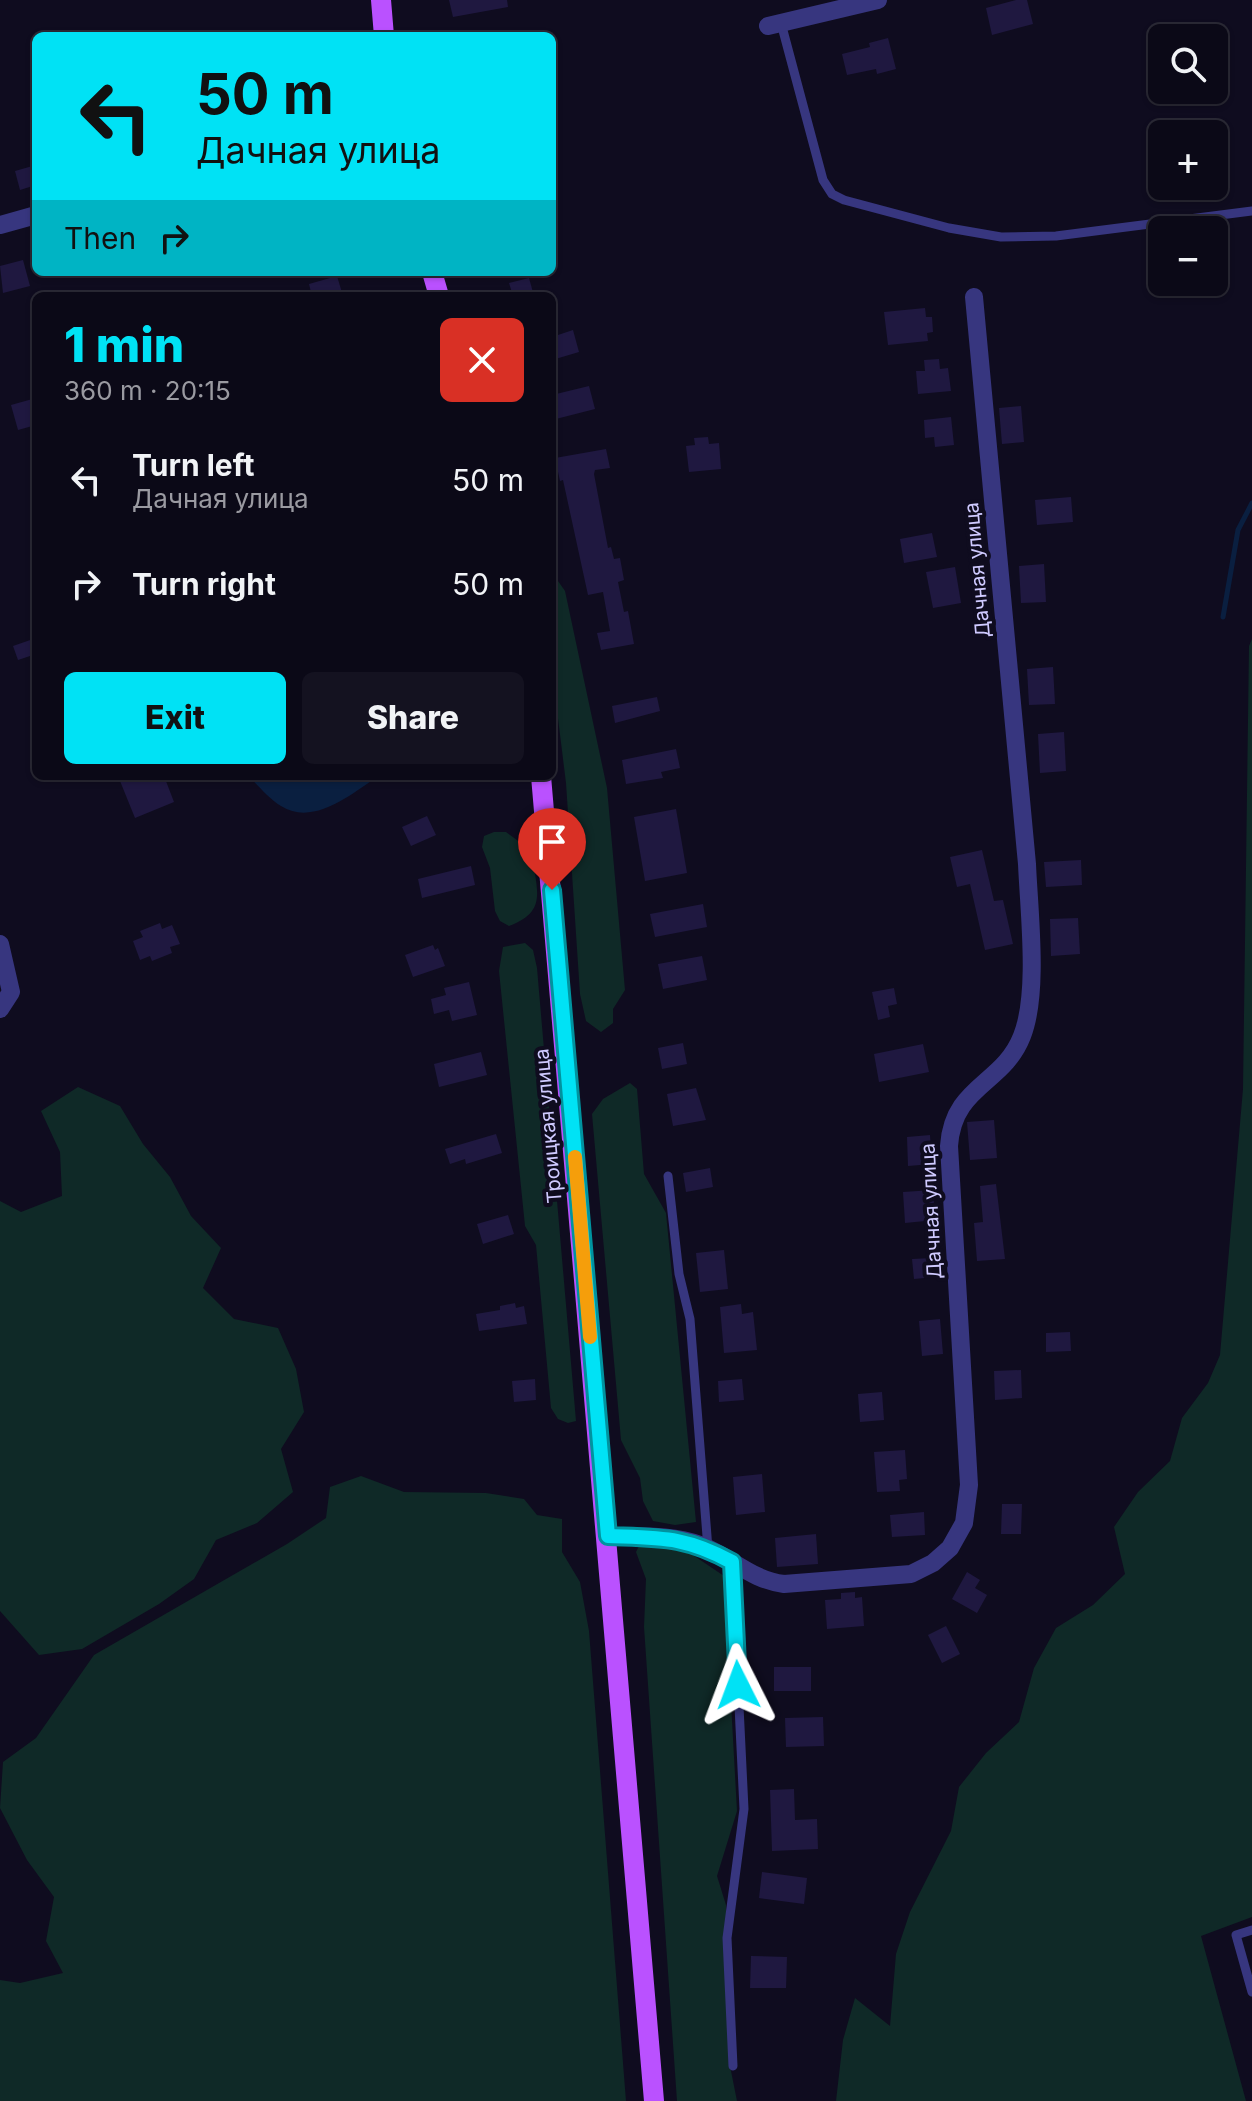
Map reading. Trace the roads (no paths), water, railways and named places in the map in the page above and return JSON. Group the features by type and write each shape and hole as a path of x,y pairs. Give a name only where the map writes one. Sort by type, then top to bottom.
{"main road":[{"path":"381,0 384,32"},
{"name":"Троицкая улица","path":"541,780 654,2101"}],"street":[{"path":"774,25 878,0"},
{"path":"0,225 32,216"},
{"name":"Дачная улица","path":"608,1536 673,1538 708,1549 763,1582 784,1584 911,1574 933,1563 950,1548 964,1523 969,1485 950,1124 966,1100 1000,1069 1021,1040 1028,1015 1030,945 1027,864 974,297"},
{"path":"0,944 11,992 0,1009"}],"lane":[{"path":"774,25 823,180 832,194 844,200 949,228 1001,237 1056,236 1252,211"},
{"path":"668,1176 679,1274 690,1319 708,1549"},
{"path":"732,1562 744,1809 727,1938 733,2066"},
{"path":"1252,1930 1236,1935 1252,1992"}],"water":[{"path":"252,780 373,780 332,805 306,813 281,806"}],"waterway":[{"path":"1223,617 1238,530 1252,503"}]}
